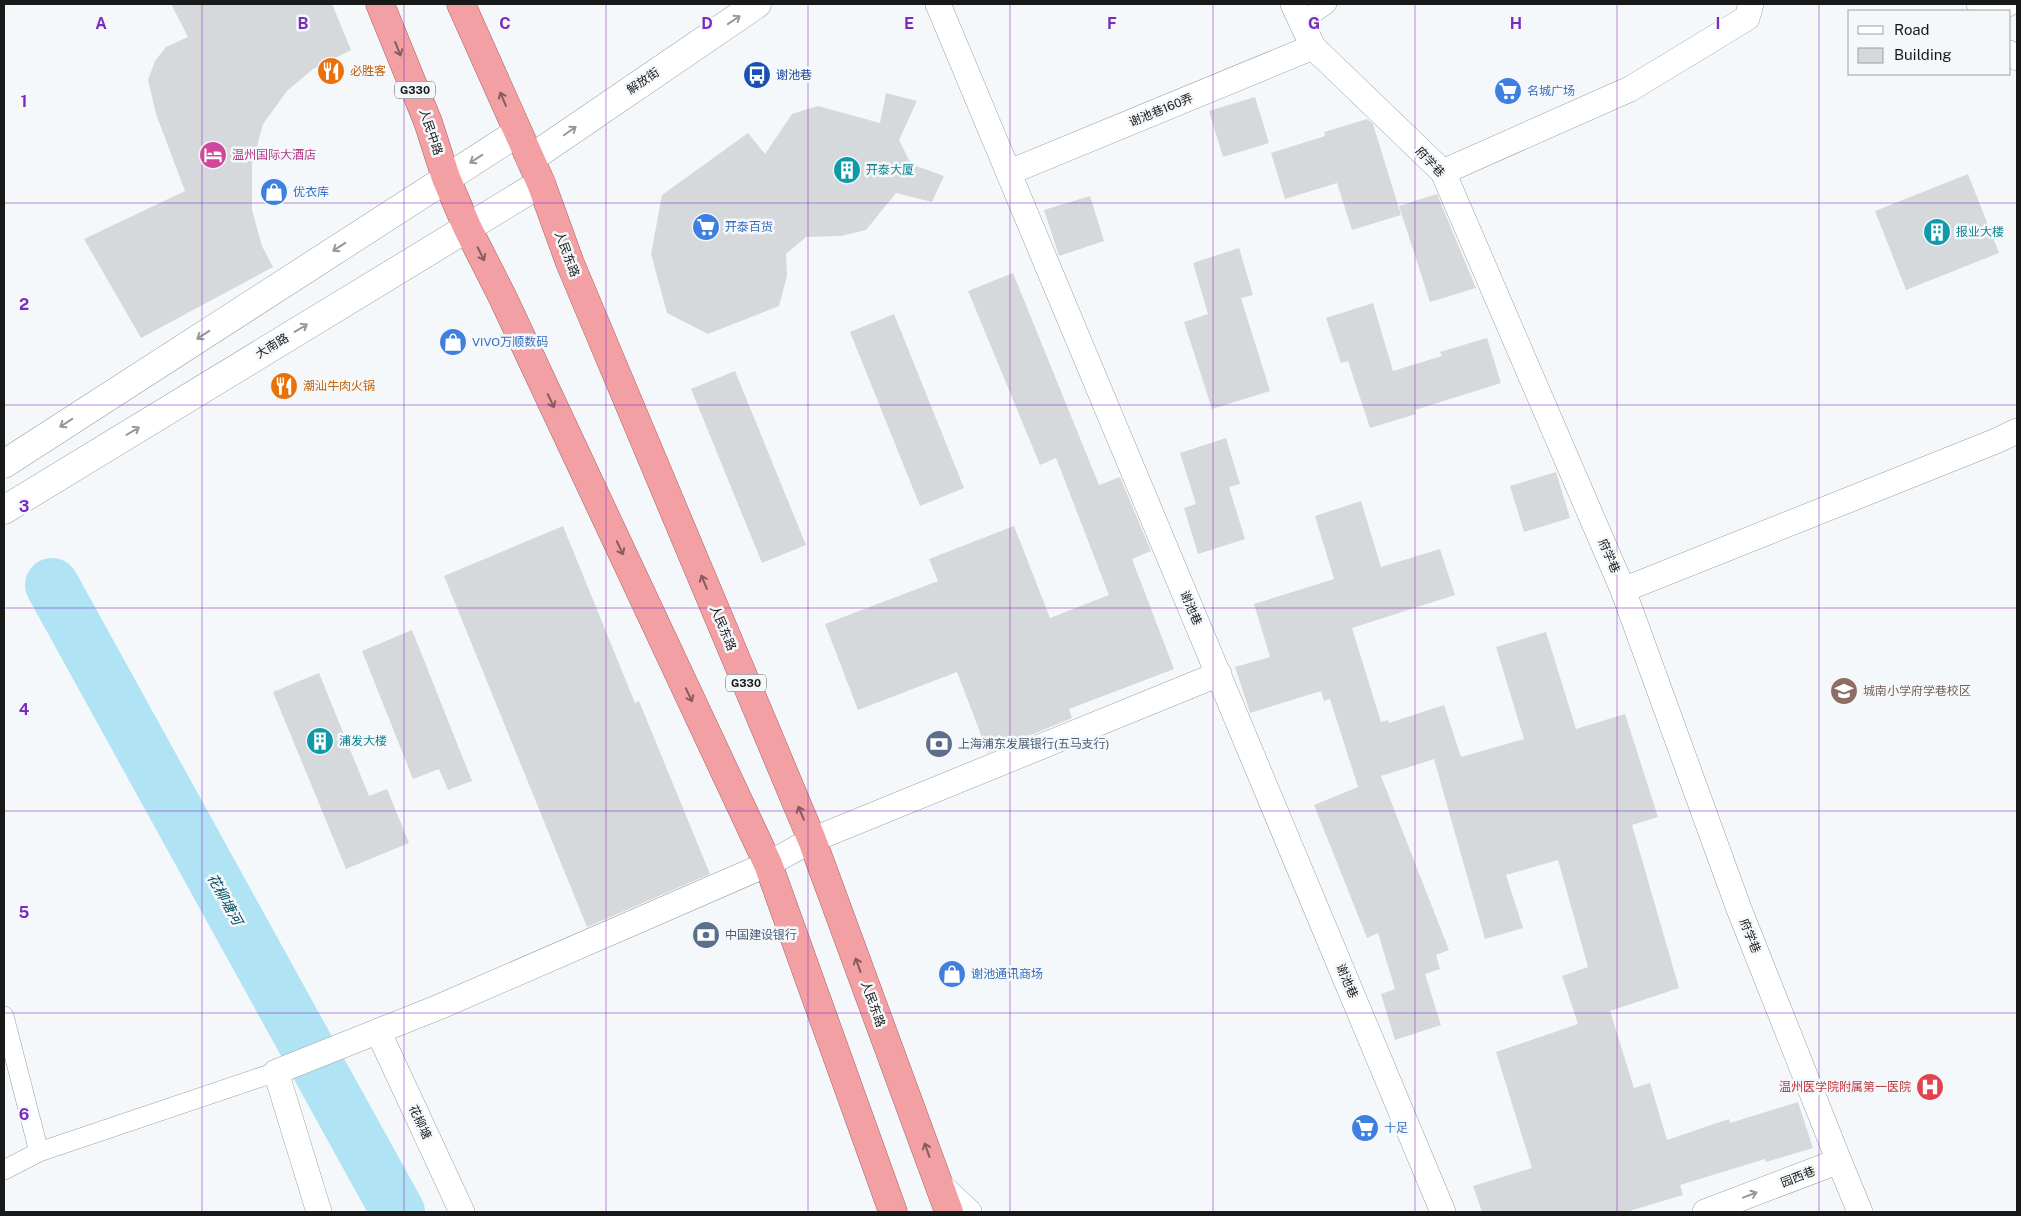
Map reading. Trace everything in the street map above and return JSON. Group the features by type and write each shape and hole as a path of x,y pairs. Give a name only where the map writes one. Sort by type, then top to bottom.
{"highway":[{"name":"人民中路","path":"380,4 428,122 446,178"},
{"name":"G330","path":"461,4 535,171"},
{"name":"人民东路","path":"535,171 570,263 812,840 949,1212"},
{"name":"G330","path":"446,178 467,228 502,296 768,864 893,1212"}],"main road":[{"name":"解放街","path":"535,171 757,4"},
{"path":"15,457 517,133"},
{"name":"大南路","path":"4,510 467,228 535,171"}],"street":[{"name":"谢池巷","path":"938,4 1010,172 1443,1212"},
{"path":"1297,13 1327,4"},
{"path":"1443,172 1630,89 1747,18 1751,4"},
{"path":"1993,10 2008,4"},
{"name":"府学巷","path":"1297,13 1313,47 1443,172 1623,590 1739,909 1839,1161"},
{"name":"谢池巷160弄","path":"1010,172 1313,47"},
{"path":"1623,590 1996,441 2017,430"},
{"path":"4,1170 39,1152 276,1072 378,1032 768,864 812,840 1219,674"},
{"path":"4,1016 39,1152"},
{"name":"花柳塘","path":"378,1032 462,1212"},
{"path":"276,1072 319,1212"},
{"path":"1839,1161 1860,1212"},
{"name":"园西巷","path":"1705,1212 1839,1161"},
{"path":"940,1185 968,1212"}],"building":[{"name":"温州国际大酒店","path":"171,4 332,4 351,50 313,69 287,91 263,124 252,165 252,210 262,246 273,267 141,338 84,239 185,191 156,114 148,80 155,61 166,47 188,37"},
{"path":"886,93 917,101 899,140 911,164 944,176 932,202 896,193 866,230 841,236 806,237 786,254 787,276 779,306 708,334 667,313 651,254 662,195 748,133 765,154 792,114 818,106 880,123"},
{"path":"1255,97 1269,143 1223,157 1209,111"},
{"path":"1367,119 1373,124 1401,215 1352,230 1337,183 1285,199 1271,153 1325,136 1324,132"},
{"name":"报业大楼","path":"1968,174 1999,253 1906,290 1875,211"},
{"path":"1437,194 1476,288 1430,302 1399,206"},
{"path":"1090,196 1104,241 1059,256 1044,210"},
{"path":"1239,248 1253,295 1241,298 1270,391 1212,409 1184,322 1208,314 1193,263"},
{"path":"1013,273 1099,485 1120,477 1151,551 1132,559 1174,669 1069,709 1072,718 988,753 957,672 858,710 825,624 938,581 929,559 1014,526 1050,618 1109,595 1056,458 1040,465 968,291"},
{"path":"1373,303 1393,371 1442,356 1440,352 1487,338 1501,383 1415,410 1416,414 1370,428 1348,361 1341,363 1326,318"},
{"path":"894,314 964,488 920,506 850,332"},
{"path":"735,371 806,545 762,563 691,389"},
{"path":"1226,438 1240,484 1229,487 1245,539 1198,554 1184,508 1196,504 1180,453"},
{"path":"1556,472 1570,518 1524,532 1510,486"},
{"path":"1361,501 1381,567 1440,549 1455,595 1352,628 1381,722 1388,720 1389,723 1444,705 1461,757 1524,739 1496,647 1546,632 1576,729 1625,714 1658,817 1632,825 1679,988 1610,1011 1634,1088 1650,1083 1667,1140 1729,1119 1730,1123 1798,1102 1813,1148 1766,1162 1765,1159 1680,1185 1683,1195 1626,1212 1482,1212 1473,1186 1532,1168 1496,1052 1578,1024 1562,976 1588,967 1558,860 1506,875 1523,928 1485,939 1434,759 1381,776 1449,950 1436,955 1440,969 1425,974 1441,1025 1395,1040 1381,994 1395,989 1378,933 1367,938 1314,805 1358,787 1330,699 1324,701 1321,691 1250,713 1235,667 1270,657 1254,604 1334,579 1315,516"},
{"path":"563,526 635,703 639,701 710,874 587,927 444,576"},
{"name":"浦发大楼","path":"412,630 472,781 448,790 439,769 413,779 362,651"},
{"name":"浦发大楼","path":"319,673 369,796 387,789 409,843 346,869 273,692"}],"waterway":[{"name":"花柳塘河","path":"52,585 398,1212"}],"place":[{"name":"必胜客","path":"331,71"},
{"name":"谢池巷","path":"757,75"},
{"name":"名城广场","path":"1508,91"},
{"name":"温州国际大酒店","path":"213,155"},
{"name":"开泰大厦","path":"847,170"},
{"name":"优衣库","path":"274,192"},
{"name":"开泰百货","path":"706,227"},
{"name":"报业大楼","path":"1937,232"},
{"name":"VIVO万顺数码","path":"453,342"},
{"name":"潮汕牛肉火锅","path":"284,386"},
{"name":"城南小学府学巷校区","path":"1844,691"},
{"name":"浦发大楼","path":"320,741"},
{"name":"上海浦东发展银行(五马支行)","path":"939,744"},
{"name":"中国建设银行","path":"706,935"},
{"name":"谢池通讯商场","path":"952,974"},
{"name":"温州医学院附属第一医院","path":"1930,1087"},
{"name":"十足","path":"1365,1128"}]}
